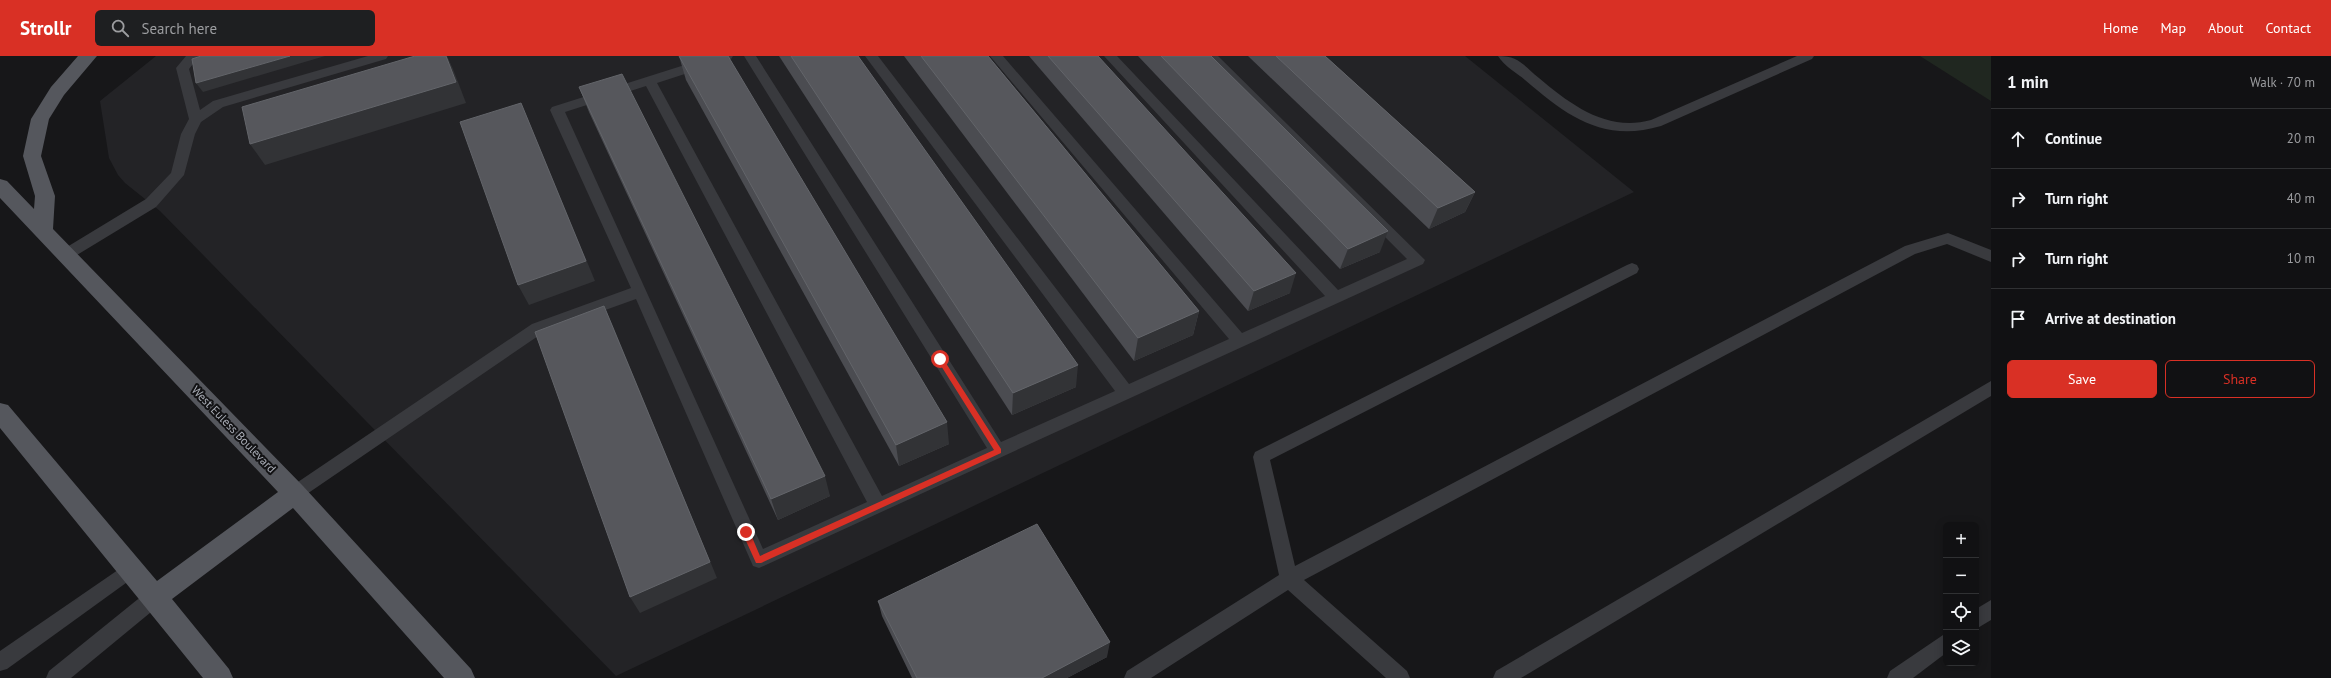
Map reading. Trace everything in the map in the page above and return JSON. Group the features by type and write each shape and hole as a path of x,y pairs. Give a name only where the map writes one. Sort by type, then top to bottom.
{"main road":[{"path":"43,230 45,196 32,156 40,119 57,91 88,56"},
{"name":"West Euless Boulevard","path":"0,186 295,493 462,678"},
{"path":"0,412 155,597 220,678"},
{"path":"155,597 295,493"}],"lane":[{"path":"196,119 182,68 192,58 198,56"},
{"path":"67,254 151,203 177,175 188,134 196,119 218,104 382,56"},
{"path":"727,56 557,110 640,291 759,560 1418,260 1211,56"},
{"path":"750,56 998,451"},
{"path":"871,56 1126,393"},
{"path":"996,56 1240,341"},
{"path":"1110,56 1336,297"},
{"path":"1504,56 1569,108 1595,121 1615,126 1635,128 1656,123 1808,56"},
{"path":"649,80 878,506"},
{"path":"1134,678 1289,579 1910,250 1948,238 1991,256"},
{"path":"1400,678 1289,579 1261,457 1632,269"},
{"path":"295,493 538,328 640,291"},
{"path":"1503,678 1991,388"},
{"path":"0,662 131,569"},
{"path":"56,678 155,597"},
{"path":"1979,618 1991,609"},
{"path":"1897,678 1943,644"}],"shaded area":[{"path":"156,56 1465,56 1634,192 616,676 160,211 125,183 118,175 109,158 100,101"},
{"path":"1920,56 1991,56 1991,101"}],"building":[{"path":"201,56 290,56 196,83 192,59"},
{"path":"415,56 446,56 456,82 250,144 242,107"},
{"path":"679,56 728,56 947,422 896,445"},
{"path":"791,56 858,56 1078,365 1013,393"},
{"path":"921,56 988,56 1199,311 1138,338"},
{"path":"1048,56 1098,56 1296,273 1254,291"},
{"path":"1161,56 1211,56 1388,231 1348,249"},
{"path":"1276,56 1325,56 1475,192 1438,208"},
{"path":"622,74 825,476 771,499 579,87"},
{"path":"521,103 586,261 518,285 460,122"},
{"path":"604,306 710,562 630,597 535,332"},
{"path":"1037,524 1110,642 1042,678 917,678 878,601"}],"route":[{"path":"746,532 759,560 998,451 940,359"}]}
